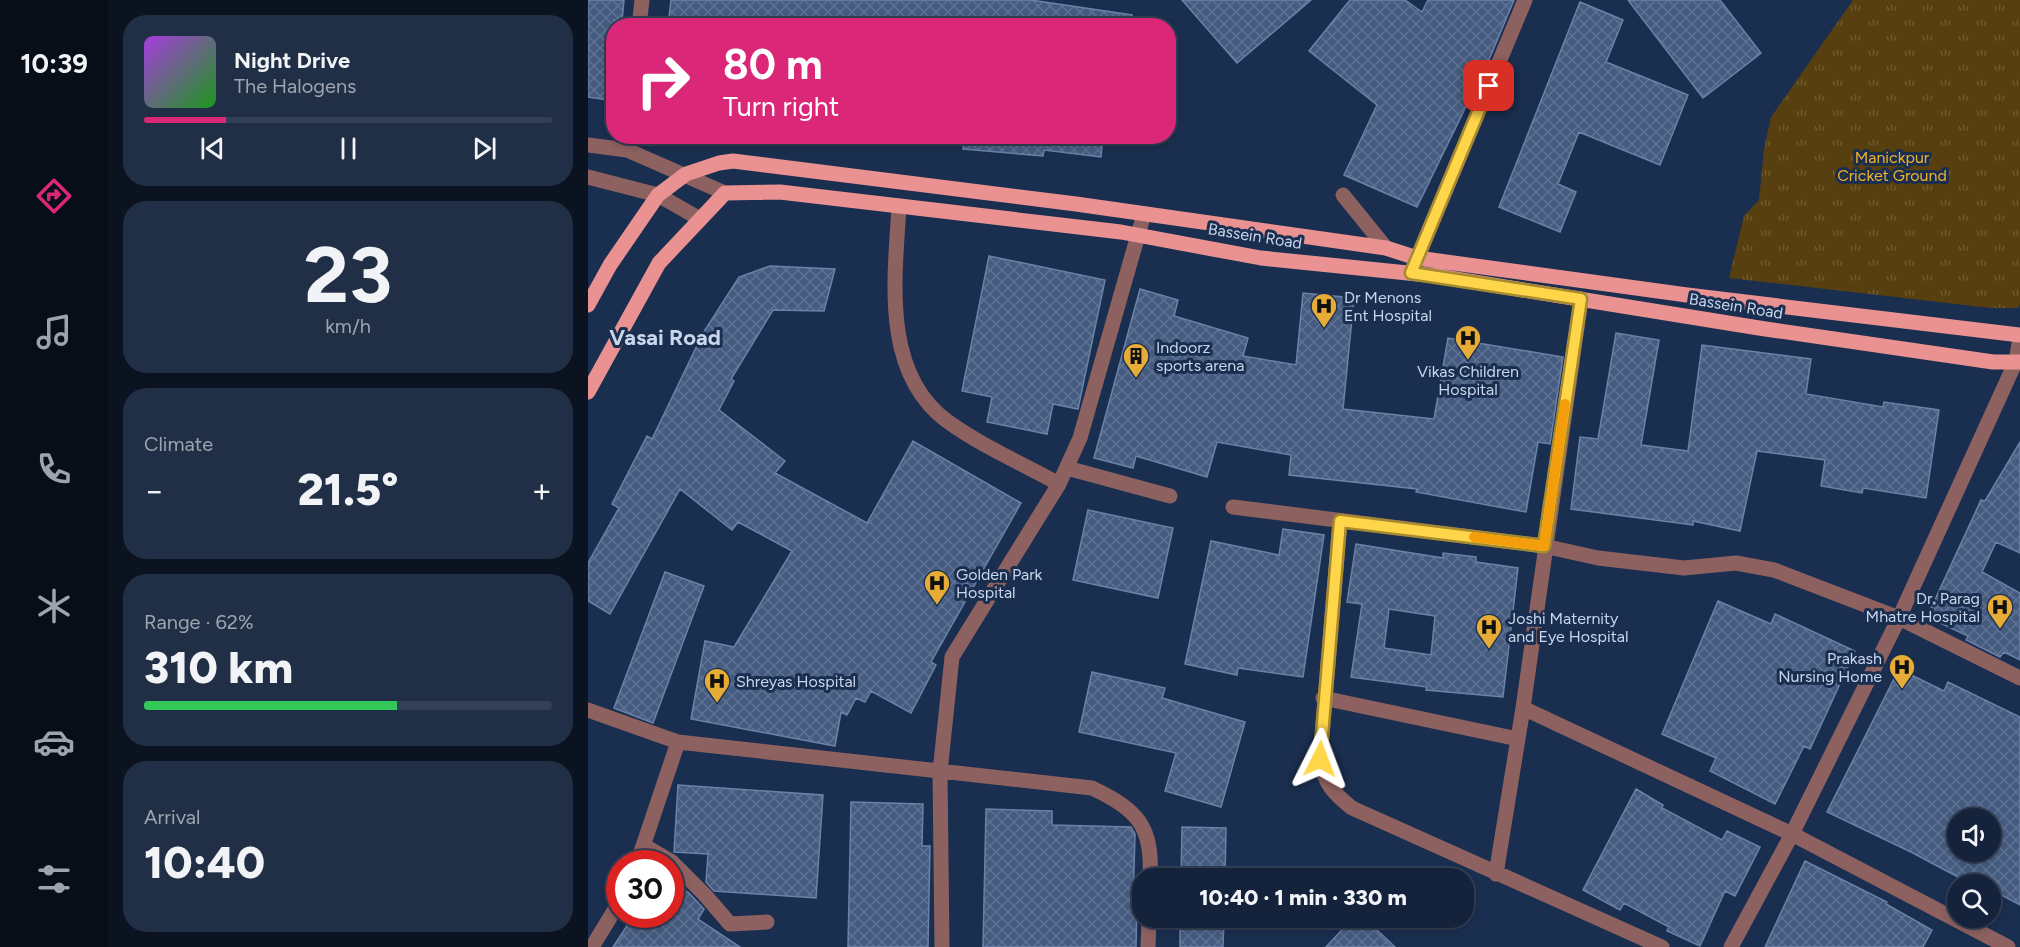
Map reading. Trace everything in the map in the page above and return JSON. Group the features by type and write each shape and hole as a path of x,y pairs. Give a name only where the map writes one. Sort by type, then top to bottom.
{"main road":[{"name":"Bassein Road","path":"588,305 610,265 658,195 686,174 719,163 733,161 1144,214 1386,248 1417,258 1687,295 2020,337"},
{"name":"Bassein Road","path":"725,192 780,192 1140,235 1261,258 1411,273 1993,362 2018,362"},
{"path":"588,392 659,263 725,192"}],"street":[{"path":"640,18 642,0"},
{"path":"1411,273 1525,0"},
{"path":"588,145 608,144"},
{"path":"630,144 725,192"},
{"path":"588,177 658,195 700,219"},
{"path":"1343,195 1386,248"},
{"path":"899,206 893,298 909,374 929,403 946,420 1059,484"},
{"path":"942,947 940,772 952,657 1067,468 1080,438 1140,235 1144,214"},
{"path":"1496,874 1523,708 1544,546 1581,299"},
{"path":"1731,947 1792,834 1899,618 2018,362 2020,337"},
{"path":"1067,468 1170,496"},
{"path":"1233,507 1544,546 1598,558 1684,568 1736,563 1774,570 1899,618 2020,678"},
{"path":"1340,521 1323,698 1320,759 1323,777 1333,793 1352,808 1662,947"},
{"path":"1323,698 1518,739"},
{"path":"1523,708 1792,834 2008,947"},
{"path":"588,711 678,741 1092,788 1121,801 1138,816 1151,854 1150,868"},
{"path":"643,850 678,741"},
{"path":"645,846 672,862 730,924 767,922"},
{"path":"592,947 606,924"},
{"path":"1148,947 1149,928"}],"green space":[{"name":"Manickpur Cricket Ground","path":"1853,0 2020,0 2020,304 2018,308 1991,308 1729,278 1744,216 1759,200 1764,149 1771,117"}],"building":[{"path":"588,0 624,0 622,18 606,18 606,100 588,97"},
{"path":"671,0 1031,0 1132,15 1132,18 669,18"},
{"path":"1182,0 1311,0 1237,63"},
{"path":"1350,0 1405,0 1422,12 1428,0 1514,0 1491,55 1417,207 1344,175 1377,105 1309,51"},
{"path":"1628,0 1720,0 1761,53 1703,98"},
{"path":"1580,2 1623,20 1606,62 1688,95 1660,165 1579,132 1558,184 1576,192 1560,232 1499,207"},
{"path":"963,144 1102,144 1101,157 1044,150 1043,156 963,149"},
{"path":"989,256 1105,280 1078,409 1053,404 1047,434 987,422 992,397 962,391"},
{"path":"770,266 835,269 824,311 773,310 731,379 734,381 719,410 785,461 775,473 867,523 913,441 1021,503 931,662 936,665 911,713 871,691 865,702 856,698 847,715 841,712 835,746 691,719 705,641 734,647 792,551 738,522 732,530 680,489 610,614 588,601 588,563 619,508 612,504 647,436 652,439 703,333 739,277"},
{"path":"1140,289 1178,300 1174,316 1248,338 1243,356 1296,365 1303,293 1354,298 1343,409 1434,419 1448,338 1563,357 1550,444 1538,442 1526,512 1416,492 1417,489 1289,475 1291,455 1217,442 1207,477 1136,456 1133,468 1094,458"},
{"path":"1616,333 1659,340 1641,445 1688,451 1702,345 1811,359 1806,394 1883,407 1884,402 1939,410 1926,498 1863,488 1862,493 1821,486 1825,460 1757,451 1740,531 1693,521 1693,525 1571,509 1580,437 1598,439"},
{"path":"2020,442 2020,553 1996,542 1982,572 2020,593 2020,660 2004,652 2000,657 1966,640 1968,636 1927,617 1981,500 1985,501"},
{"path":"1088,510 1173,528 1158,598 1073,580"},
{"path":"1283,529 1324,535 1303,677 1238,668 1237,675 1185,664 1211,541 1279,555"},
{"path":"1356,544 1443,558 1443,553 1476,557 1476,562 1518,568 1503,697 1426,690 1427,687 1351,677 1362,604 1347,602","holes":["1389,609 1435,616 1431,655 1384,648"]},
{"path":"665,572 704,586 653,723 614,708"},
{"path":"1718,601 1771,624 1775,614 1855,651 1810,749 1804,746 1775,804 1710,771 1716,758 1662,734"},
{"path":"1899,669 1944,691 1948,682 2020,717 2020,905 2001,895 2001,874 1952,874 1827,812"},
{"path":"1092,672 1165,688 1162,698 1245,722 1221,807 1165,791 1176,753 1079,732"},
{"path":"678,785 823,795 816,898 714,891 706,882 708,854 674,850"},
{"path":"1636,789 1663,805 1662,808 1722,840 1727,831 1760,847 1735,896 1725,891 1700,946 1667,931 1669,927 1624,903 1620,910 1583,890"},
{"path":"851,802 923,804 922,846 930,846 928,947 848,947"},
{"path":"986,809 1052,811 1052,825 1131,827 1135,834 1134,868 1132,868 1132,928 1136,928 1136,947 983,947"},
{"path":"1182,827 1226,828 1225,868 1181,868"},
{"path":"1805,861 1887,902 1886,904 1932,930 1923,947 1765,947"},
{"path":"684,890 704,909 698,919 740,947 613,947 625,928 684,928"},
{"path":"1180,928 1224,928 1223,947 1180,947"},
{"path":"1344,928 1375,928 1395,947 1326,947"}],"slow traffic":[{"path":"1474,537 1544,546 1565,404"}],"place":[{"name":"Dr Menons Ent Hospital","path":"1324,329"},
{"name":"Vikas Children Hospital","path":"1468,361"},
{"name":"Indoorz sports arena","path":"1136,379"},
{"name":"Golden Park Hospital","path":"937,606"},
{"name":"Dr. Parag Mhatre Hospital","path":"2000,630"},
{"name":"Joshi Maternity and Eye Hospital","path":"1489,650"},
{"name":"Prakash Nursing Home","path":"1902,690"},
{"name":"Shreyas Hospital","path":"717,704"}],"district":[{"name":"Vasai Road","path":"665,337"}],"route":[{"path":"1320,759 1323,698 1340,521 1544,546 1581,299 1411,273 1489,86"}]}
